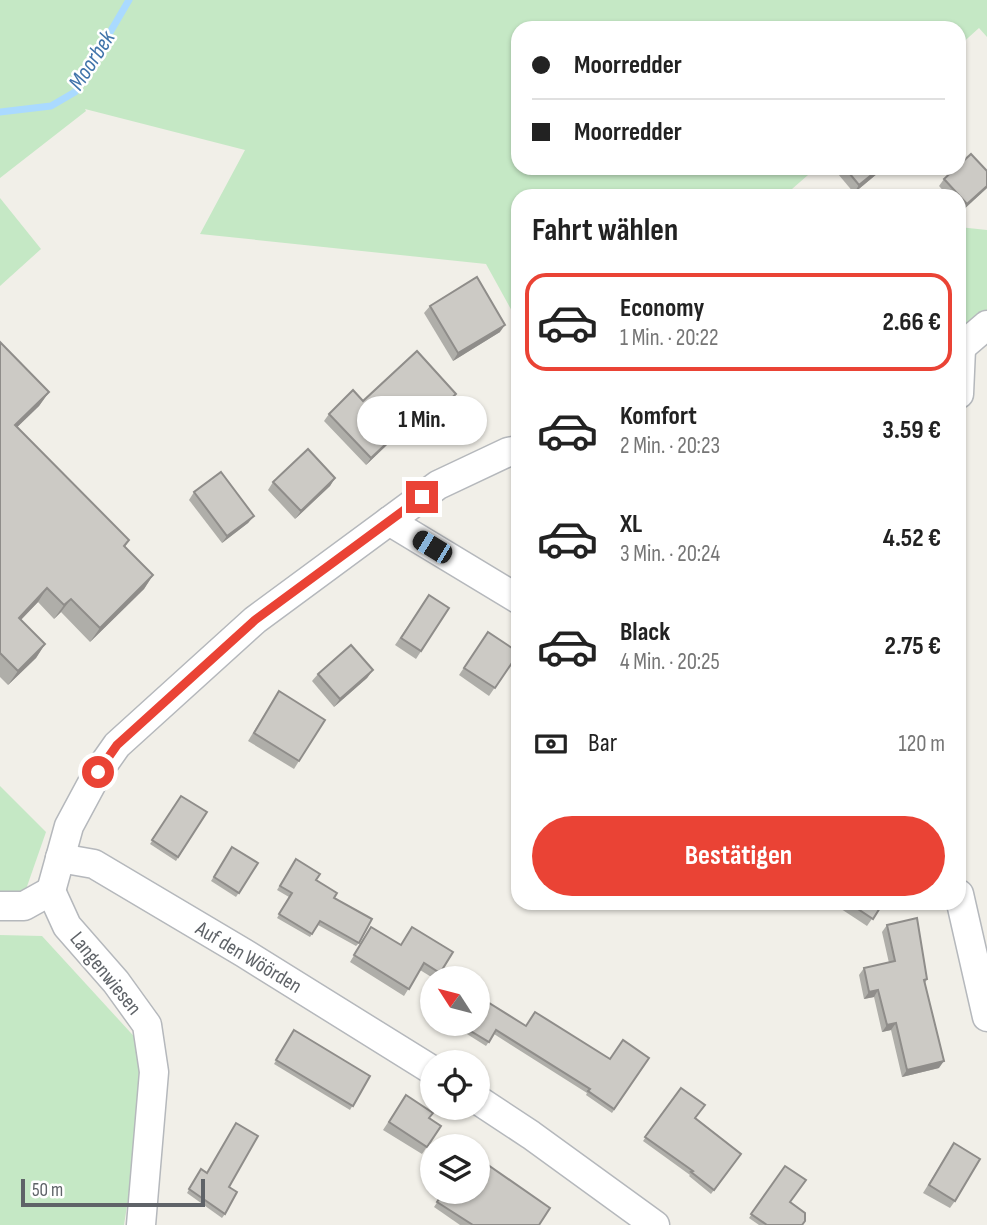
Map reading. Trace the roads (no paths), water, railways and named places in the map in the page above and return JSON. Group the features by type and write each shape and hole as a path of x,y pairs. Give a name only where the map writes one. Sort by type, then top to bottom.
{"street":[{"path":"966,344 987,326"},
{"path":"0,906 24,906 51,891 69,826 98,772 117,745 255,620 438,485 511,451"},
{"path":"388,521 511,595"},
{"name":"Auf den Wöörden","path":"60,858 94,864 420,1063"},
{"name":"Langenwiesen","path":"51,891 67,926 116,982 147,1026 154,1072 141,1225"},
{"path":"963,910 987,1017"},
{"path":"490,1108 655,1225"}],"waterway":[{"name":"Moorbek","path":"0,112 51,106 75,92 129,0"}]}
